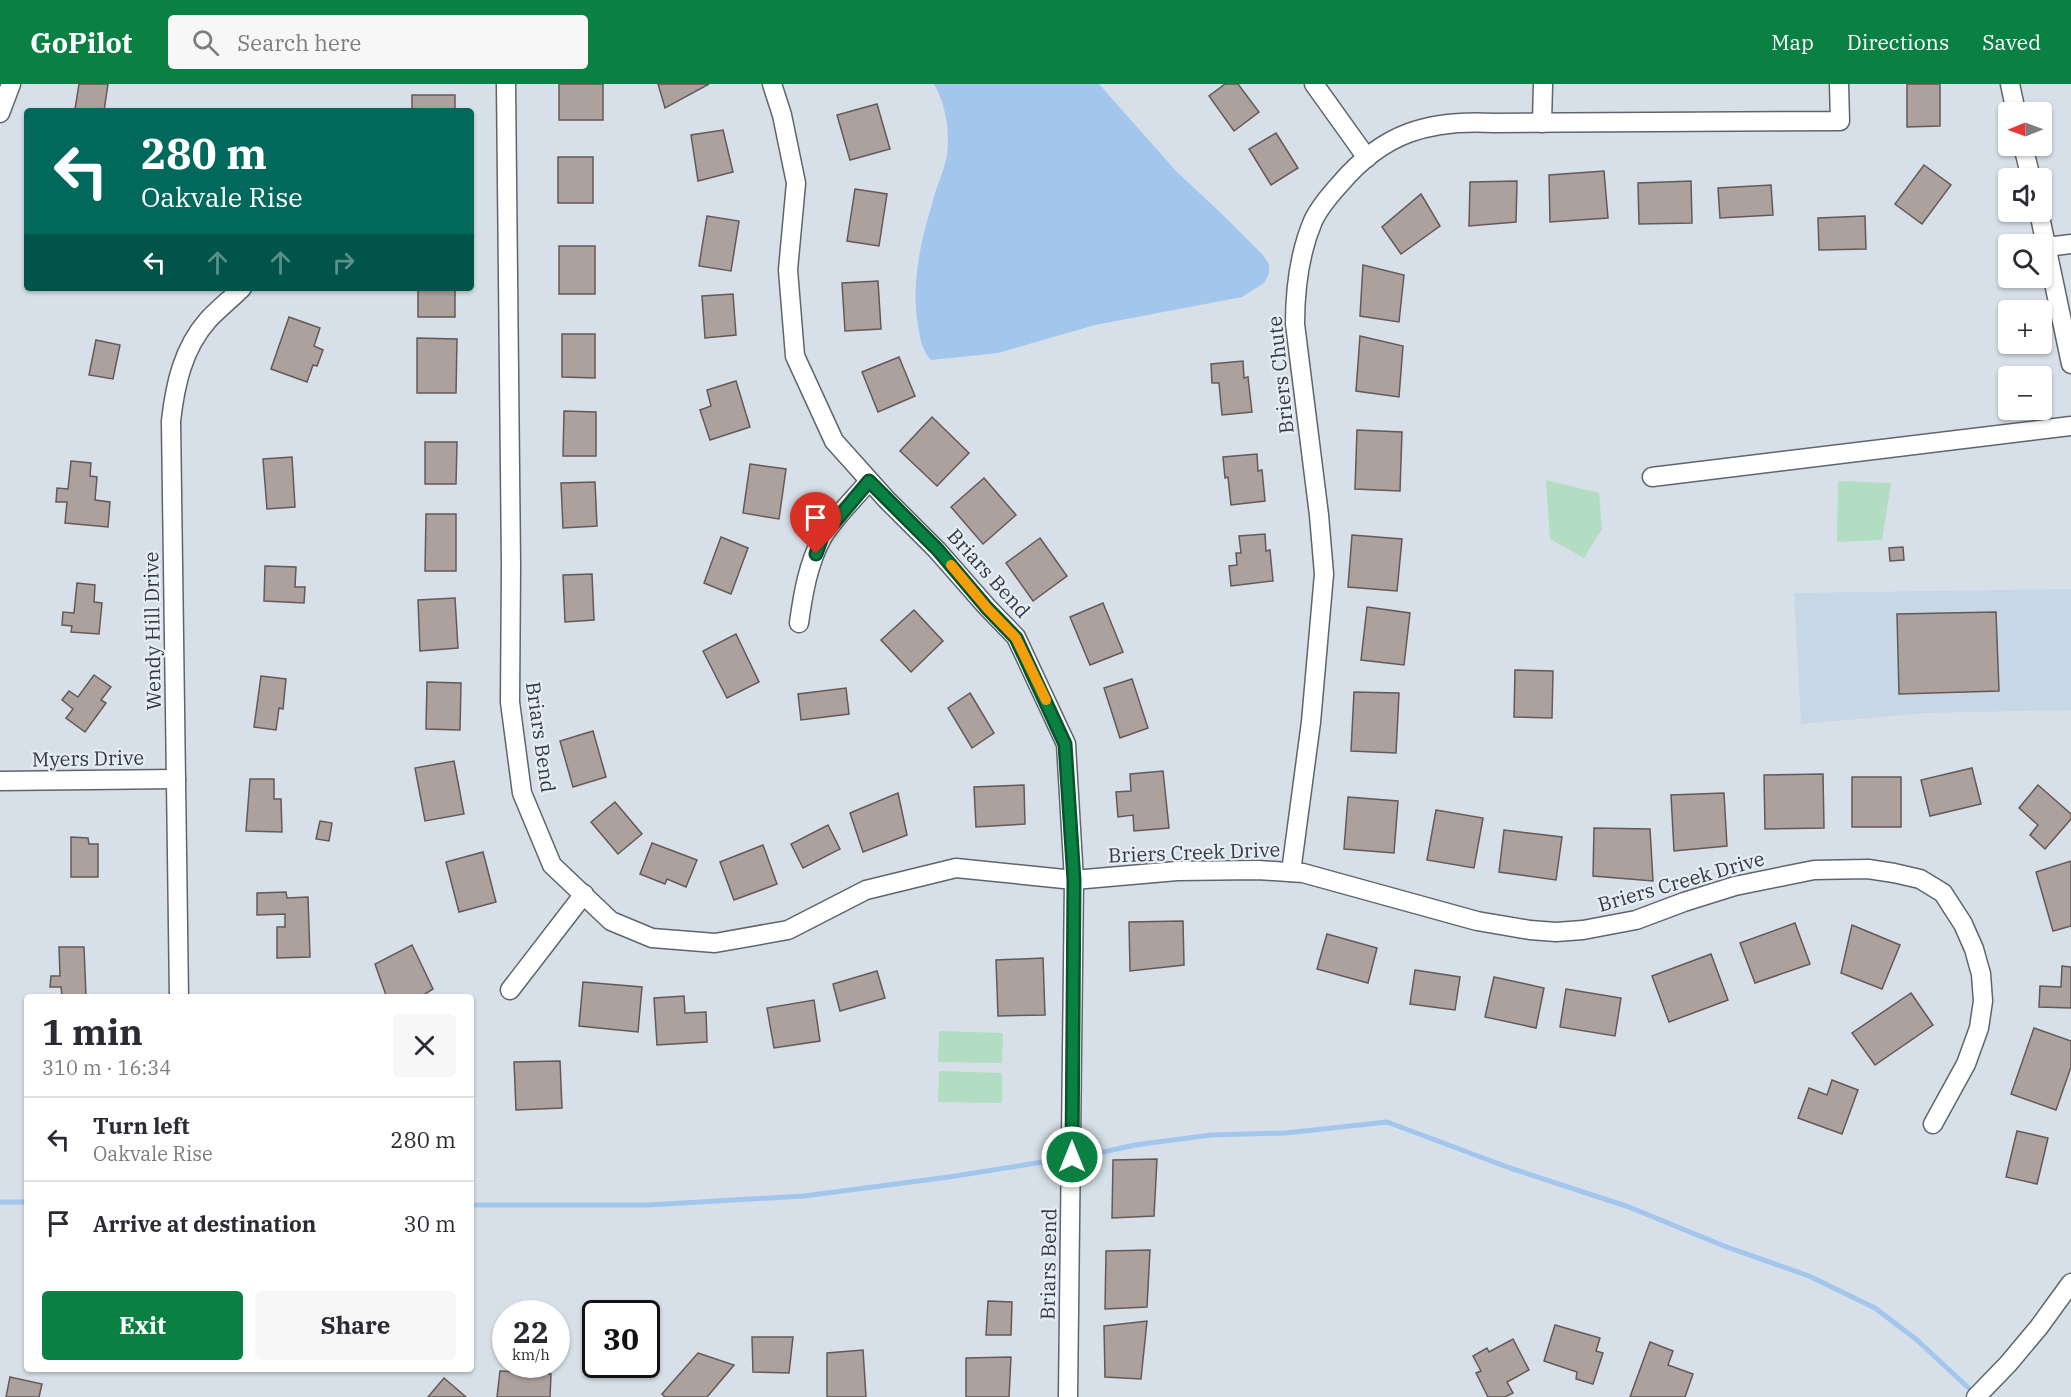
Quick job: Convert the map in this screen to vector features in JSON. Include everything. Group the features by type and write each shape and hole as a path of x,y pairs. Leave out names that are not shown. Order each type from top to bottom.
{"street":[{"path":"0,113 11,84"},
{"name":"Briars Bend","path":"506,84 511,566 510,702 522,793 552,865 611,921 652,938 715,943 788,930 866,890 956,868 1074,880"},
{"name":"Briars Bend","path":"772,84 782,115 796,183 788,270 795,356 834,441 869,481 938,550 987,608 1016,638 1065,744 1074,880 1068,1397"},
{"path":"1314,84 1367,158"},
{"path":"1542,123 1543,84"},
{"name":"Briers Chute","path":"1290,872 1311,722 1324,574 1319,515 1295,324 1295,298 1298,271 1305,245 1314,219 1329,197 1346,176 1388,142 1412,131 1438,124 1464,121 1542,123 1840,121 1839,84"},
{"path":"2010,84 2014,102"},
{"path":"2052,246 2071,244"},
{"path":"2052,267 2071,364"},
{"name":"Wendy Hill Drive","path":"179,994 171,421 174,393 180,369 192,344 207,321 239,291"},
{"path":"1652,477 2071,426"},
{"path":"799,623 802,596 822,537 869,481"},
{"name":"Myers Drive","path":"0,781 176,779"},
{"name":"Briers Creek Drive","path":"1074,880 1177,871 1303,873 1503,927 1556,932 1627,922 1735,886 1814,870 1868,869 1920,879 1943,893 1963,924 1974,949 1981,974 1983,1001 1979,1028 1966,1064 1933,1124"},
{"path":"510,990 584,894"},
{"path":"1976,1397 2020,1349 2071,1283"}],"shaded area":[{"path":"2071,589 2071,710 1927,713 1801,724 1794,593"}],"green space":[{"path":"1546,480 1599,493 1602,529 1584,558 1550,539"},
{"path":"1838,481 1891,483 1882,540 1837,542"},
{"path":"939,1031 1003,1033 1002,1063 938,1062"},
{"path":"939,1071 1002,1073 1002,1103 938,1102"}],"water":[{"path":"934,84 1099,84 1176,171 1262,254 1269,264 1269,274 1264,283 1242,297 1095,325 998,353 931,360 925,353 918,326 916,279 920,249 946,161 948,146 944,109"}],"building":[{"path":"79,84 108,84 104,108 75,108"},
{"path":"559,84 603,84 603,120 559,120"},
{"path":"658,84 709,84 665,108"},
{"path":"1225,84 1238,84 1259,112 1234,131 1209,96"},
{"path":"1907,84 1940,84 1940,126 1907,127"},
{"path":"412,95 455,95 455,108 412,108"},
{"path":"877,104 890,149 850,160 837,115"},
{"path":"723,130 733,172 698,181 691,135"},
{"path":"1276,133 1298,168 1271,185 1249,149"},
{"path":"558,157 593,157 593,203 558,203"},
{"path":"1924,165 1951,185 1922,224 1895,204"},
{"path":"1604,171 1608,218 1550,222 1549,175"},
{"path":"1517,181 1516,222 1469,226 1470,182"},
{"path":"1691,181 1692,223 1639,224 1638,183"},
{"path":"1771,185 1773,215 1720,218 1718,188"},
{"path":"855,189 887,194 879,246 847,241"},
{"path":"1421,194 1440,226 1401,254 1382,227"},
{"path":"707,216 739,221 731,271 699,266"},
{"path":"1865,216 1866,249 1819,250 1818,218"},
{"path":"559,246 595,246 595,294 559,294"},
{"path":"1363,265 1404,275 1399,322 1360,316"},
{"path":"878,281 881,329 845,331 842,283"},
{"path":"418,291 455,291 455,317 418,317"},
{"path":"733,294 736,335 705,338 702,296"},
{"path":"289,317 320,328 314,346 323,350 317,366 313,365 307,382 271,369"},
{"path":"562,334 595,334 595,378 562,377"},
{"path":"1360,336 1403,346 1399,397 1356,391"},
{"path":"417,338 457,339 456,393 417,393"},
{"path":"96,340 120,345 113,379 89,375"},
{"path":"899,357 915,396 878,412 862,372"},
{"path":"1243,361 1244,378 1248,377 1252,412 1222,415 1219,383 1212,383 1211,364"},
{"path":"736,381 750,427 710,440 700,410 711,406 707,390"},
{"path":"564,411 596,412 596,456 563,456"},
{"path":"932,417 969,453 937,486 900,451"},
{"path":"1357,430 1402,432 1400,491 1355,489"},
{"path":"425,442 457,442 456,484 425,484"},
{"path":"1257,454 1258,471 1262,470 1265,501 1231,505 1223,457"},
{"path":"292,457 295,507 267,509 263,459"},
{"path":"71,461 91,463 90,476 97,477 95,500 110,502 108,527 65,523 67,502 56,502 57,488 68,489"},
{"path":"750,464 786,469 779,519 743,513"},
{"path":"984,478 1016,515 983,544 951,507"},
{"path":"595,482 597,526 563,528 561,483"},
{"path":"426,514 456,514 456,571 425,571"},
{"path":"1265,534 1266,551 1270,550 1273,581 1231,586 1229,566 1237,565 1236,553 1241,553 1239,536"},
{"path":"1352,535 1402,539 1397,591 1348,587"},
{"path":"721,537 748,548 731,594 704,583"},
{"path":"1040,538 1067,576 1033,601 1006,563"},
{"path":"1903,547 1904,560 1890,561 1889,548"},
{"path":"265,566 296,567 295,587 305,587 304,603 264,601"},
{"path":"592,574 594,620 565,622 563,575"},
{"path":"77,583 95,585 94,602 102,603 99,634 71,632 72,626 62,625 63,612 74,613"},
{"path":"455,598 458,648 420,651 418,600"},
{"path":"1103,603 1123,652 1090,665 1070,617"},
{"path":"1367,607 1410,613 1404,665 1361,660"},
{"path":"914,610 943,641 911,672 881,640"},
{"path":"1996,612 1999,691 1899,694 1897,614"},
{"path":"736,634 759,682 727,698 703,651"},
{"path":"1515,670 1553,671 1552,718 1514,717"},
{"path":"94,675 111,687 101,700 106,703 85,732 66,718 73,709 62,700 69,691 78,697"},
{"path":"261,676 286,679 283,709 279,708 276,730 254,727"},
{"path":"1132,679 1148,728 1120,738 1104,688"},
{"path":"427,682 461,683 460,730 426,729"},
{"path":"846,688 849,714 801,720 798,694"},
{"path":"1354,692 1399,693 1396,753 1351,751"},
{"path":"970,693 994,733 972,748 948,708"},
{"path":"593,731 606,777 573,787 560,741"},
{"path":"454,761 464,814 425,821 415,768"},
{"path":"1972,768 1981,804 1930,816 1921,780"},
{"path":"1163,771 1169,828 1134,831 1133,815 1118,817 1116,792 1131,791 1130,774"},
{"path":"1823,774 1824,828 1765,829 1764,775"},
{"path":"1852,777 1901,777 1901,827 1852,827"},
{"path":"250,779 274,779 274,799 281,799 282,832 246,831"},
{"path":"1024,785 1025,824 976,827 974,787"},
{"path":"2038,785 2071,814 2071,819 2045,849 2030,835 2038,825 2019,808"},
{"path":"898,793 907,835 863,852 850,813"},
{"path":"1724,793 1727,846 1674,851 1671,795"},
{"path":"1348,797 1398,801 1394,853 1344,849"},
{"path":"615,802 642,834 618,854 591,822"},
{"path":"1436,810 1483,818 1474,868 1427,860"},
{"path":"320,821 332,823 329,841 316,839"},
{"path":"828,825 840,849 803,868 791,844"},
{"path":"1594,828 1650,829 1653,881 1593,876"},
{"path":"1504,830 1562,837 1556,880 1499,872"},
{"path":"71,837 88,838 89,844 98,844 98,877 71,877"},
{"path":"652,843 697,860 686,887 667,879 665,884 640,874"},
{"path":"763,845 777,884 734,900 720,862"},
{"path":"483,852 496,902 459,912 446,862"},
{"path":"2071,861 2071,926 2053,931 2036,872"},
{"path":"286,892 287,898 308,897 310,957 277,958 277,927 285,927 285,914 257,915 257,893"},
{"path":"1183,921 1184,965 1130,971 1129,922"},
{"path":"1795,923 1810,964 1755,983 1740,943"},
{"path":"1852,925 1900,945 1882,989 1841,973"},
{"path":"1327,934 1377,948 1368,983 1317,969"},
{"path":"412,945 433,989 425,994 386,994 375,964"},
{"path":"59,947 84,947 86,994 62,994 61,987 50,987 51,976 60,976"},
{"path":"1711,954 1728,1000 1669,1022 1652,976"},
{"path":"1043,958 1045,1015 998,1016 996,960"},
{"path":"2062,966 2071,967 2071,1008 2039,1007 2040,986 2061,987"},
{"path":"1415,970 1460,977 1455,1010 1410,1004"},
{"path":"877,971 885,998 840,1011 833,984"},
{"path":"1494,977 1544,988 1536,1028 1485,1017"},
{"path":"583,982 642,987 638,1032 579,1026"},
{"path":"1566,989 1621,998 1615,1036 1560,1027"},
{"path":"1911,993 1933,1025 1875,1065 1852,1033"},
{"path":"684,996 685,1013 706,1012 707,1042 657,1045 654,998"},
{"path":"814,1000 820,1041 774,1048 767,1008"},
{"path":"2034,1028 2071,1041 2071,1067 2056,1110 2011,1094"},
{"path":"560,1061 562,1108 516,1110 514,1062"},
{"path":"1832,1080 1858,1090 1842,1134 1798,1118 1809,1088 1827,1095"},
{"path":"2017,1131 2048,1138 2037,1184 2006,1177"},
{"path":"1157,1159 1154,1216 1112,1218 1113,1160"},
{"path":"1150,1250 1147,1307 1105,1309 1106,1251"},
{"path":"988,1301 1012,1302 1011,1335 986,1335"},
{"path":"1147,1321 1141,1379 1105,1377 1104,1326"},
{"path":"1555,1325 1600,1338 1596,1351 1603,1353 1593,1384 1576,1379 1577,1372 1544,1361"},
{"path":"752,1337 793,1337 789,1373 753,1372"},
{"path":"1513,1339 1529,1370 1507,1382 1513,1393 1505,1397 1488,1397 1476,1373 1481,1371 1473,1356 1487,1348 1489,1352"},
{"path":"1650,1342 1673,1351 1668,1365 1693,1374 1685,1397 1630,1397"},
{"path":"863,1350 866,1397 827,1397 827,1353"},
{"path":"698,1353 734,1365 707,1397 665,1397 662,1394"},
{"path":"1011,1357 1009,1397 966,1397 966,1358"},
{"path":"10,1377 42,1384 39,1397 6,1397"},
{"path":"444,1378 466,1397 428,1397"},
{"path":"499,1378 551,1378 550,1397 497,1397"}],"waterway":[{"path":"474,1205 648,1205 804,1196 949,1177 1135,1145 1211,1135 1286,1133 1387,1122 1510,1168 1629,1207 1724,1246 1809,1276 1875,1308 1917,1340 1975,1394"},
{"path":"0,1202 24,1202"}],"slow traffic":[{"path":"951,565 1016,638 1046,700"}],"route":[{"path":"816,554 822,537 869,481 938,550 987,608 1016,638 1051,710 1065,744 1074,880 1072,1157"}]}
